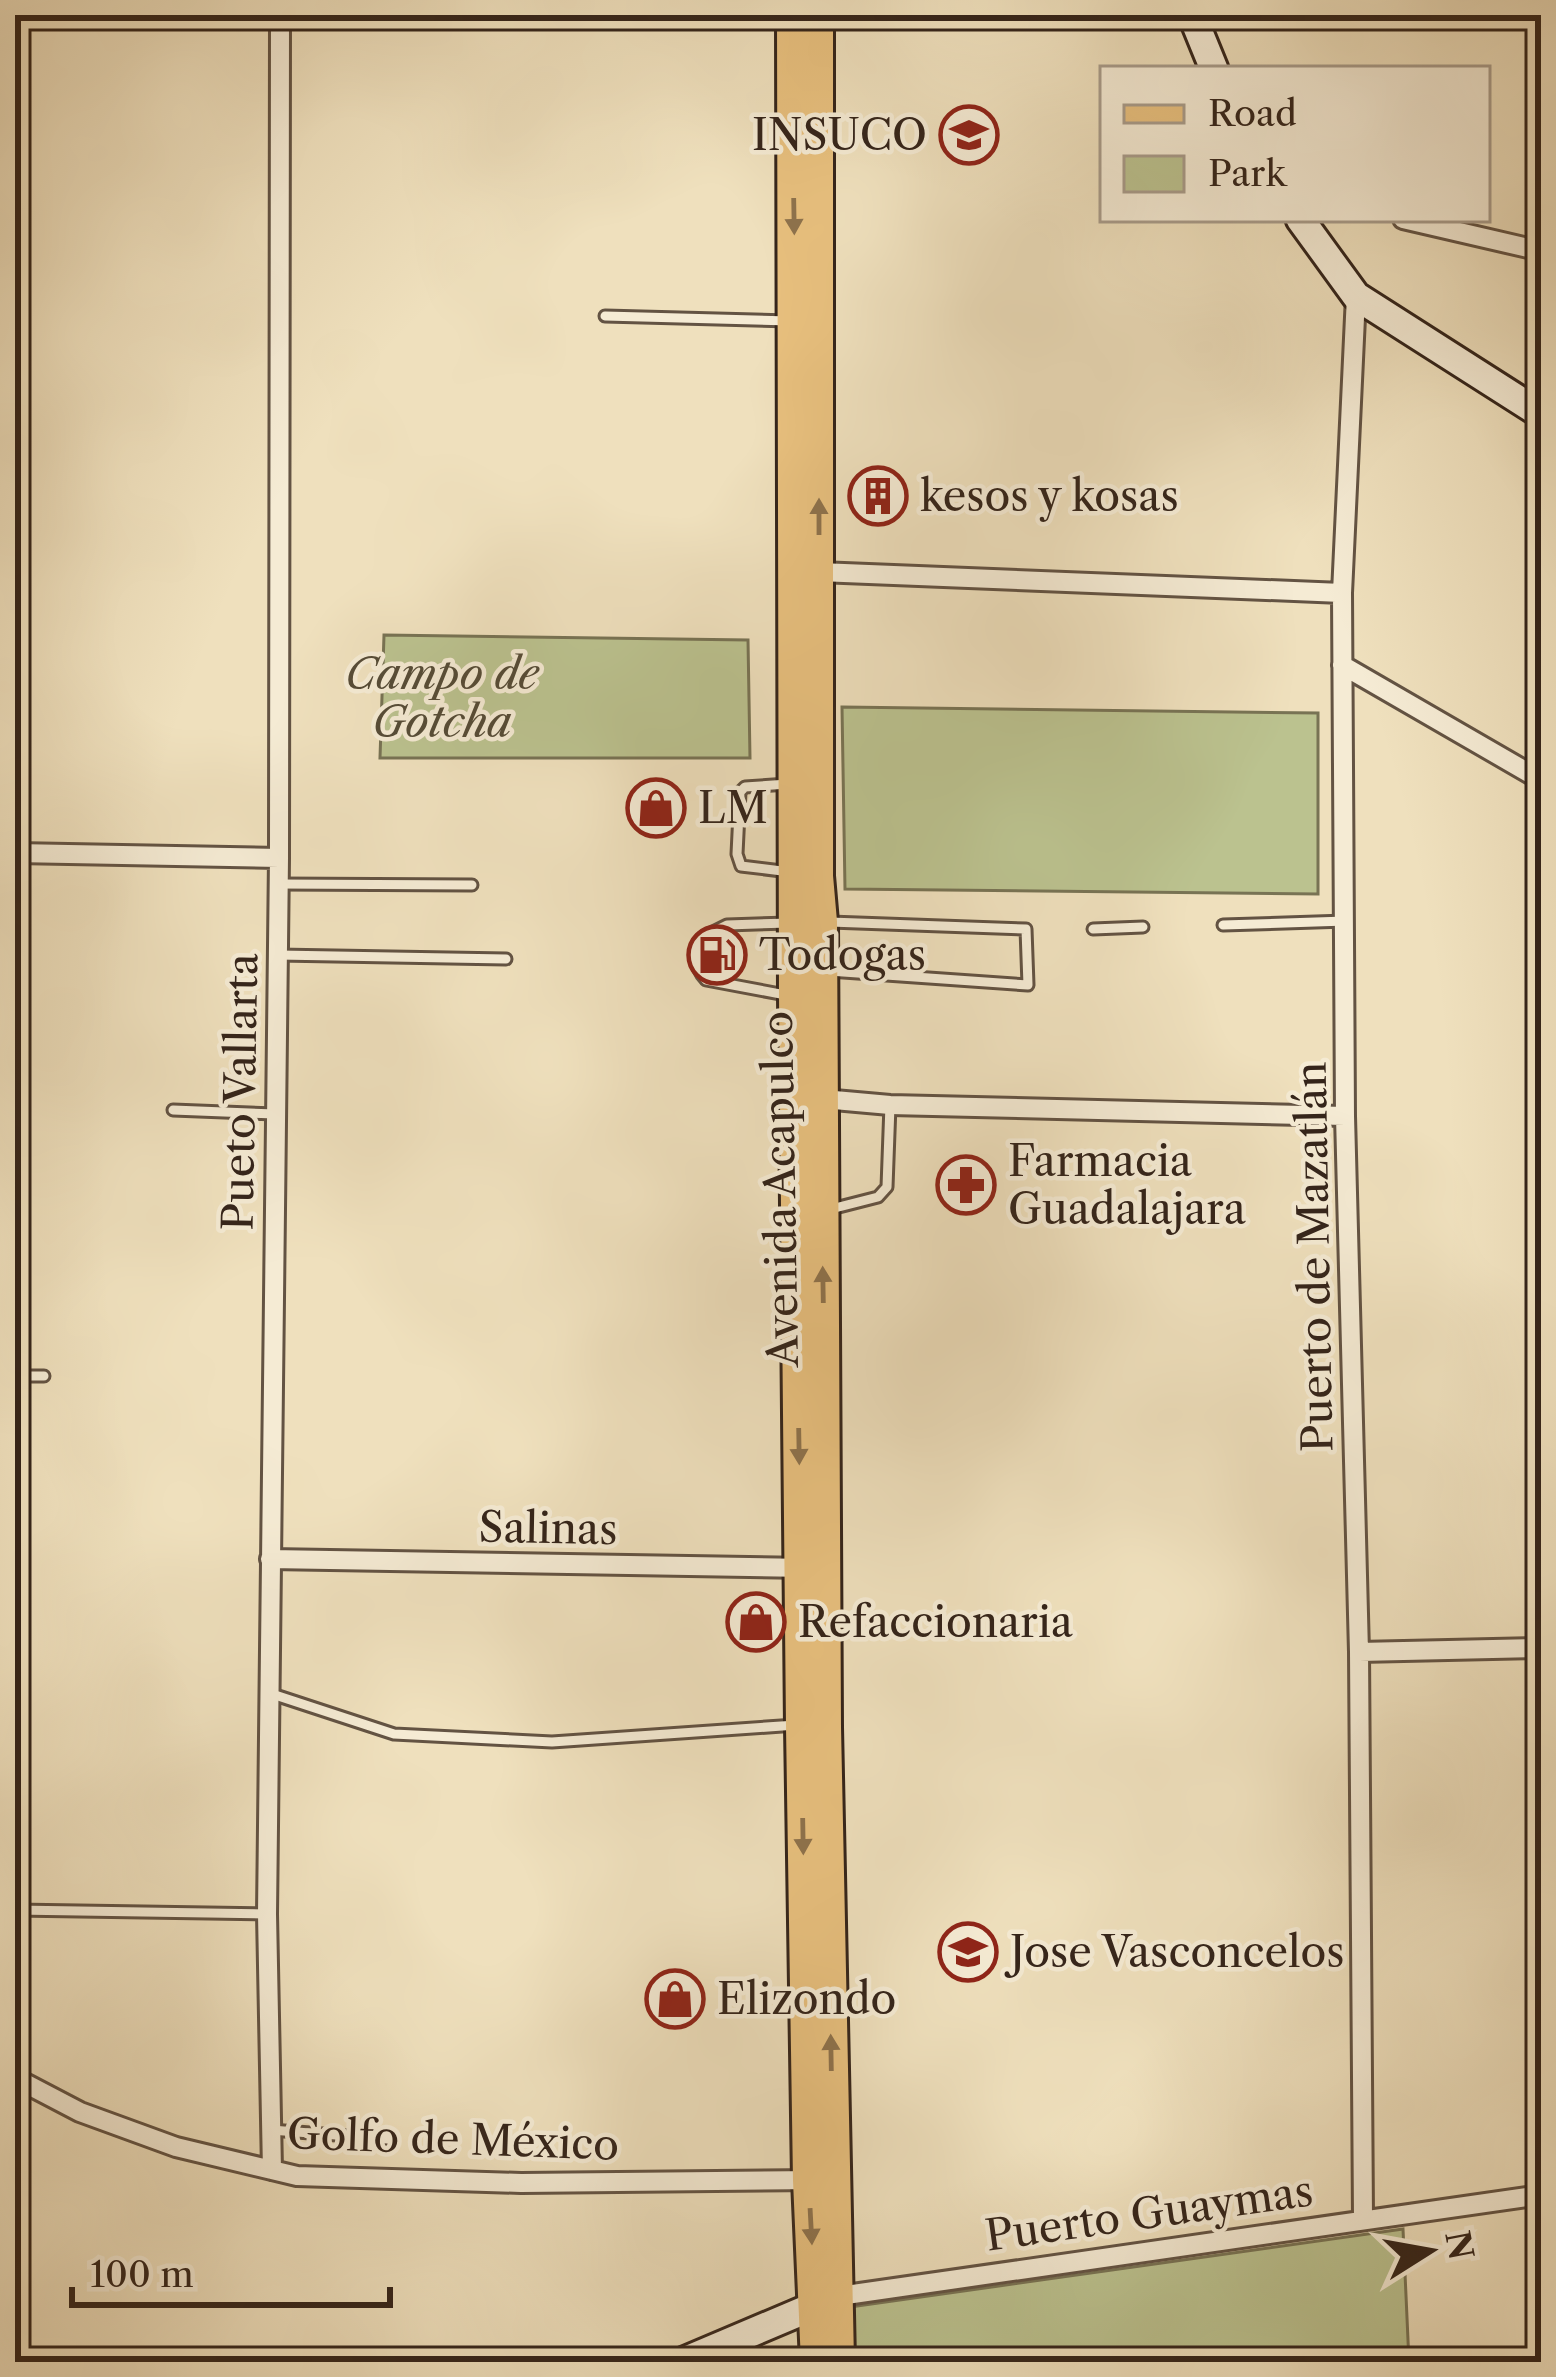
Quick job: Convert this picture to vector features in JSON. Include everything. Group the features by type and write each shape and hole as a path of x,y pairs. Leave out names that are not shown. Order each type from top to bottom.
{"main road":[{"name":"Avenida Acapulco","path":"792,15 819,572 806,782"},
{"name":"Avenida Acapulco","path":"818,15 807,322 813,1726 821,2180 826,2301 839,2362"},
{"name":"Avenida Acapulco","path":"808,922 820,970 807,999 823,1099 813,1568"},
{"name":"Avenida Acapulco","path":"816,2362 826,2301"}],"street":[{"name":"Pueto Vallarta","path":"272,2170 267,1914 279,858 280,15"},
{"path":"1187,16 1212,66"},
{"path":"1302,222 1356,296 1541,414"},
{"path":"1416,222 1541,251"},
{"name":"Puerto de Mazatlán","path":"1356,296 1342,664 1345,1116 1359,1652 1363,2218"},
{"path":"819,572 1342,593"},
{"path":"1342,664 1541,780"},
{"path":"15,853 279,858"},
{"path":"823,1099 890,1105 1345,1116"},
{"name":"Salinas","path":"270,1559 813,1568"},
{"path":"1359,1652 1541,1648"},
{"name":"Golfo de México","path":"15,2078 80,2112 157,2140 296,2176 521,2183 821,2180"},
{"name":"Puerto Guaymas","path":"826,2301 1541,2195"},
{"path":"682,2362 826,2301"}],"lane":[{"path":"605,316 807,322"},
{"path":"806,782 745,787 740,792 737,854 741,866 807,874"},
{"path":"278,884 472,885"},
{"path":"1222,925 1346,921"},
{"path":"807,999 706,980 698,971 696,953 703,938 727,925 808,922 1026,929 1028,985 820,970"},
{"path":"1093,929 1143,927"},
{"path":"278,955 506,959"},
{"path":"822,1211 878,1197 887,1187 890,1105"},
{"path":"173,1110 275,1114"},
{"path":"15,1376 44,1376"},
{"path":"269,1693 394,1734 552,1742 772,1724 813,1726"},
{"path":"15,1910 267,1914"},
{"path":"271,2130 388,2139"}],"green space":[{"name":"Campo de Gotcha","path":"384,635 748,640 750,758 380,758"},
{"path":"842,707 1318,713 1318,894 845,889"},
{"path":"1403,2229 1409,2362 852,2362 850,2307"}],"place":[{"name":"INSUCO","path":"969,135"},
{"name":"kesos y kosas","path":"878,496"},
{"name":"LM","path":"656,808"},
{"name":"Todogas","path":"717,955"},
{"name":"Farmacia Guadalajara","path":"966,1185"},
{"name":"Refaccionaria","path":"756,1622"},
{"name":"Jose Vasconcelos","path":"968,1952"},
{"name":"Elizondo","path":"675,1999"}]}
